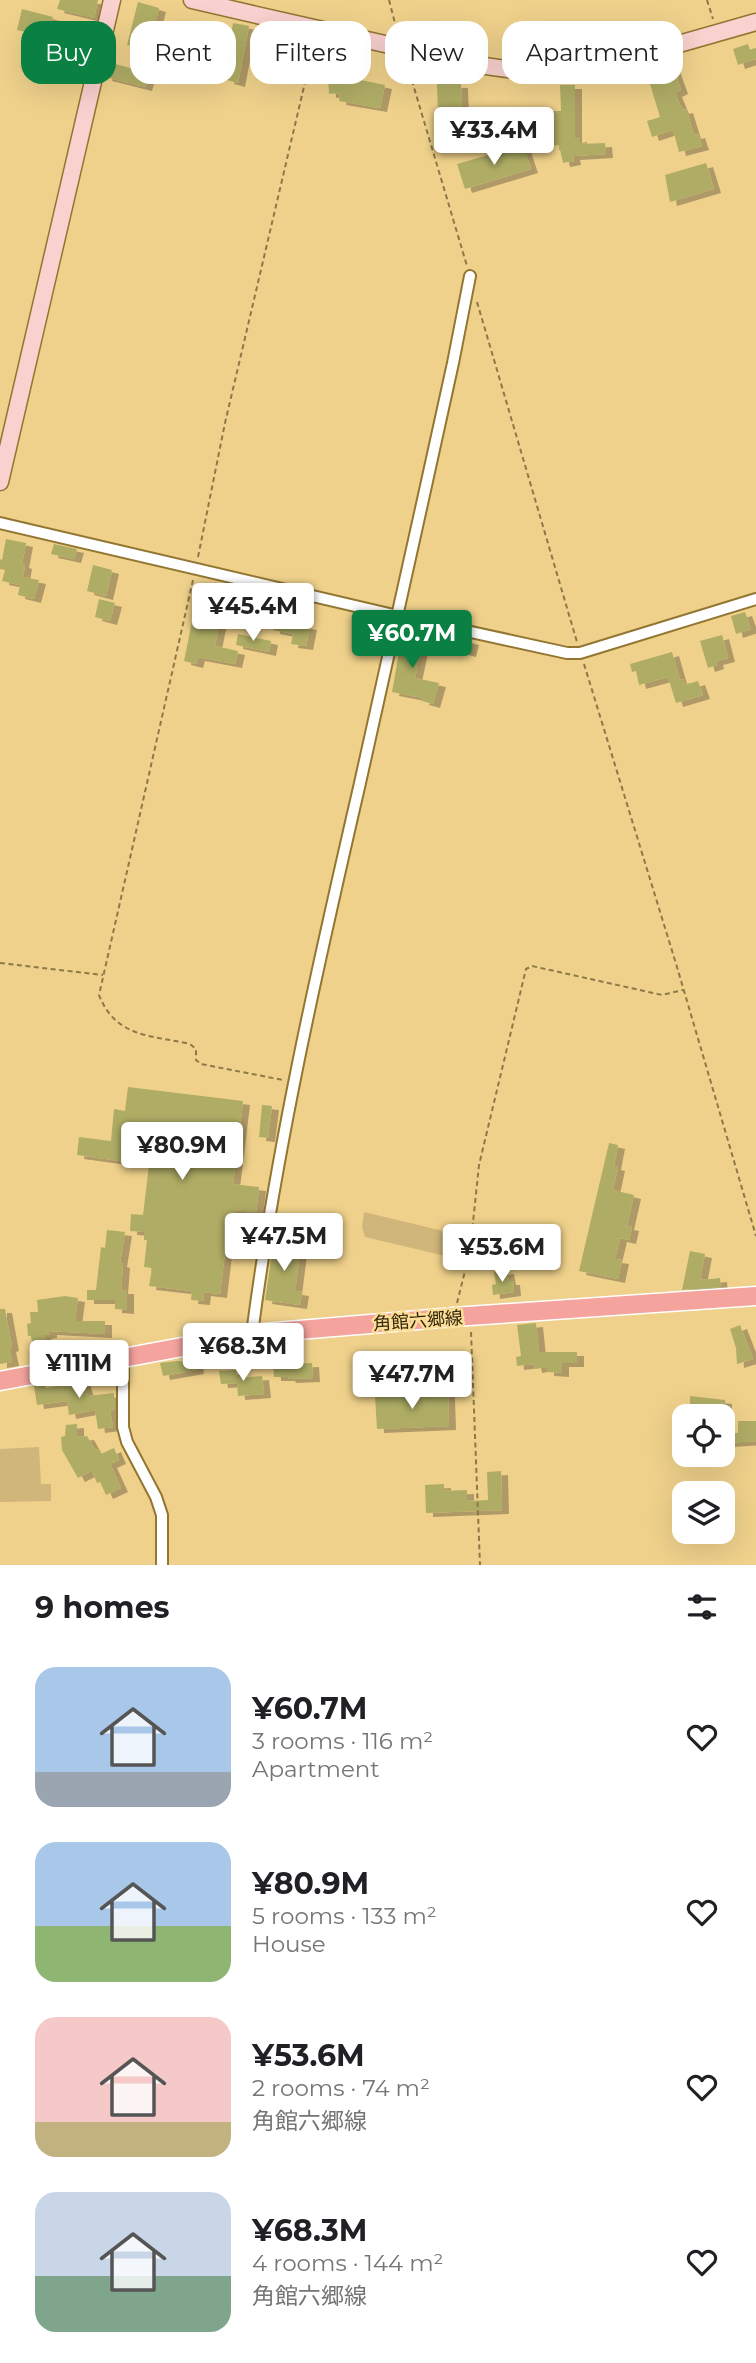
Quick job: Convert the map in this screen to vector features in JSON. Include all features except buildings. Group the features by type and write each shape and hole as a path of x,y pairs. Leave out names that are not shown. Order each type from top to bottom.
{"main road":[{"name":"角館六郷線","path":"0,1381 252,1334 756,1296"}],"street":[{"path":"0,482 112,0"},
{"path":"192,0 283,21"},
{"path":"488,66 564,73 632,59 756,22"},
{"path":"252,1334 261,1261 295,1082 470,276"},
{"path":"0,523 554,651 580,653 756,599"},
{"path":"123,1357 123,1427 127,1442 156,1497 162,1515 162,1565"}],"path":[{"path":"389,0 395,21"},
{"path":"707,0 717,33"},
{"path":"295,1082 201,1064 196,1060 196,1049 190,1044 132,1031 118,1025 103,1007 99,995 195,569 225,423 305,84"},
{"path":"413,84 470,276"},
{"path":"477,301 756,1237"},
{"path":"0,963 104,975"},
{"path":"481,1565 462,1317 479,1165 526,969 532,967 662,995 684,990"}],"shaded area":[{"path":"364,1212 464,1236 463,1248 458,1259 365,1237 362,1227"},
{"path":"39,1447 41,1484 51,1484 51,1501 0,1502 0,1449"}]}
